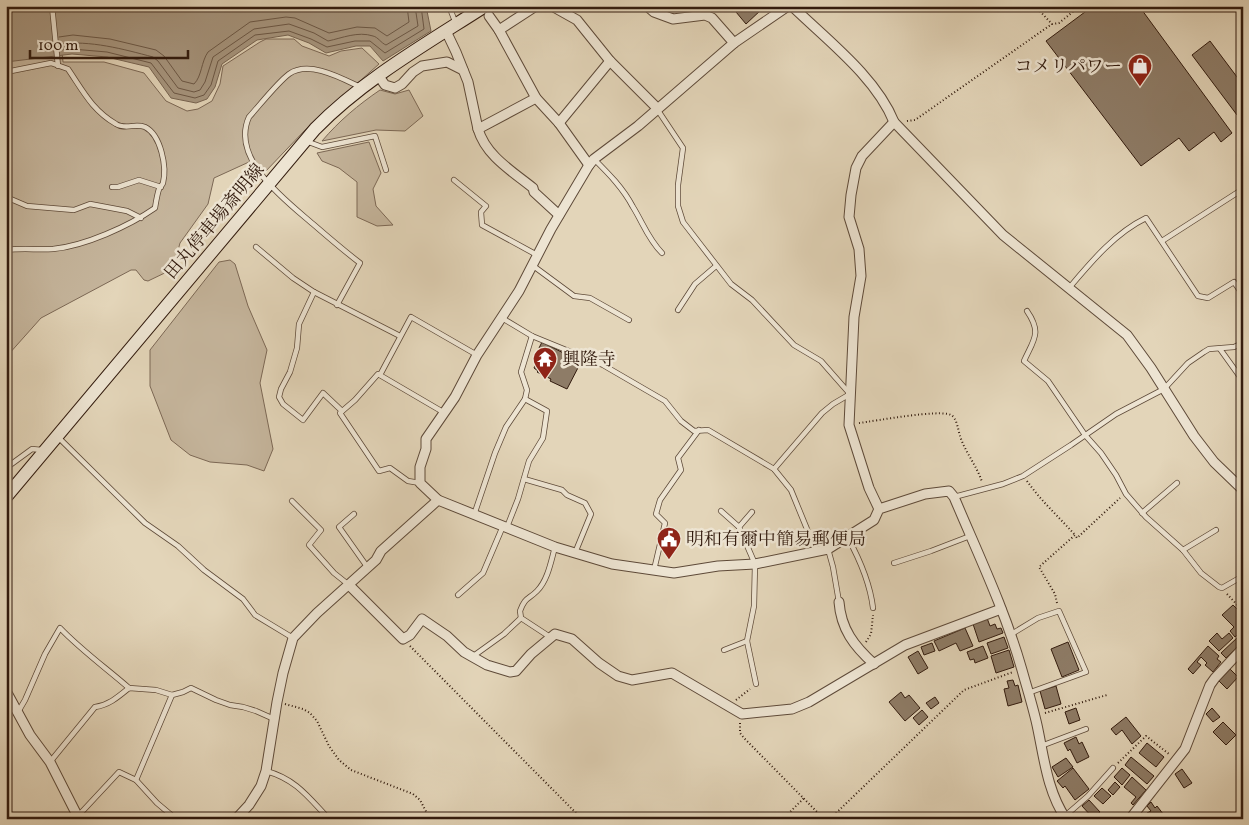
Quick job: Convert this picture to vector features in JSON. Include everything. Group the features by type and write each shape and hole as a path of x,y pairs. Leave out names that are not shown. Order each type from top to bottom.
{"main road":[{"name":"田丸停車場斎明線","path":"6,497 304,141 328,116 361,87 378,75 451,28 487,11"}],"street":[{"path":"499,30 536,6"},
{"path":"552,6 577,20 610,62 657,108"},
{"path":"647,6 654,12 672,19 705,15 712,18 734,43"},
{"path":"788,6 734,43 638,126 592,162 559,215 520,291 477,355 455,397 426,439 426,449 420,467 420,483 438,500 555,547 612,564 674,574 718,566 755,564 828,549 874,520 879,509 925,494 949,492 954,497 1001,609 1022,669 1035,716 1050,786 1066,817"},
{"path":"792,6 862,73 878,91 889,108 894,122 1003,235 1127,335 1194,436 1214,462 1243,490"},
{"path":"487,11 536,98 592,162"},
{"path":"451,28 456,52 468,82 481,140 486,149 533,188 534,192 559,215"},
{"path":"378,75 385,85 395,88 422,66 448,62 463,70"},
{"path":"559,123 610,62"},
{"path":"478,129 536,98"},
{"path":"879,509 869,488 849,425 854,317 861,276 859,249 849,217 856,168 862,156 894,122"},
{"path":"239,818 261,786 266,770 277,702 293,638 317,613 368,568 381,551 438,500"},
{"path":"349,585 403,639 410,635 422,619 447,636 472,657 487,665 510,672 516,671 531,654 555,634 572,639 599,663 618,676 632,680 672,673 742,714 792,709 809,702 905,645 1001,609"},
{"path":"839,602 840,615 852,641 874,664"},
{"path":"1130,819 1185,749 1214,678 1243,648"},
{"path":"6,691 30,735 50,762 78,818"}],"lane":[{"path":"52,6 58,66"},
{"path":"449,6 451,28"},
{"path":"6,72 51,63 68,69 91,104 118,126 144,126 153,132 160,144 164,169 163,184 155,208 141,218 101,236 53,249 6,250"},
{"path":"337,305 360,263 291,206 269,184 245,145 245,126 249,117 290,74 300,70 312,69 336,76 361,87"},
{"path":"657,108 683,148 678,192 678,206 683,222 732,284 752,300 794,346 821,361 850,394 822,413 774,468"},
{"path":"304,141 322,147 375,136 386,170"},
{"path":"592,162 610,174 625,193 653,244 662,253"},
{"path":"112,187 118,187 139,180 161,186"},
{"path":"454,180 486,206 482,212 482,225 538,255"},
{"path":"1162,241 1243,189"},
{"path":"6,197 27,206 74,210 90,204 127,211 141,218"},
{"path":"1068,288 1101,250 1146,218 1198,296 1208,298 1234,282 1243,295"},
{"path":"256,247 293,278 314,292 400,336"},
{"path":"532,265 574,296 590,298 629,320"},
{"path":"678,310 695,284 716,266"},
{"path":"314,292 299,324 297,348 290,372 279,397 283,404 303,420 323,393 342,411"},
{"path":"1027,310 1034,320 1037,331 1024,361 1048,381 1085,435 1106,461 1126,494 1142,513 1183,550 1201,573 1222,588 1243,576"},
{"path":"420,483 408,481 390,468 379,471 340,413 355,400 378,374 380,375 411,317 477,355"},
{"path":"502,318 532,336 602,365 664,401 681,421 694,431 708,430 774,468 791,490 816,552"},
{"path":"474,515 506,426 525,399 527,390 521,372 532,336"},
{"path":"954,497 1003,484 1023,476 1116,414 1164,390 1188,363 1209,349 1234,347 1243,342"},
{"path":"1220,349 1243,381"},
{"path":"380,375 443,412"},
{"path":"458,595 483,573 505,527 529,461 543,438 547,411 525,399"},
{"path":"654,570 665,523 656,514 660,500 681,470 678,458 699,430"},
{"path":"57,436 144,523 178,546 204,570 243,599 255,615 293,638"},
{"path":"6,468 32,449 46,450"},
{"path":"524,479 562,490 567,495 585,503 591,514 575,553"},
{"path":"1142,513 1178,483"},
{"path":"292,501 321,530 309,545 334,573 349,585"},
{"path":"721,511 739,526 755,564 754,606 747,641 756,684"},
{"path":"739,526 752,512"},
{"path":"354,514 339,527 368,568"},
{"path":"1183,550 1216,530"},
{"path":"894,563 970,536"},
{"path":"848,538 857,554 871,592 873,608"},
{"path":"552,638 521,618 520,611 527,598 537,591 545,578 555,547"},
{"path":"828,549 839,602"},
{"path":"1010,635 1038,618 1059,610 1086,672 1028,693"},
{"path":"472,657 504,634 521,618"},
{"path":"17,712 26,700 45,654 60,628 79,647 101,663 129,688 156,690 172,695 191,688 216,700 230,705 243,706 274,719"},
{"path":"724,650 747,641"},
{"path":"50,762 95,707 104,706 129,688"},
{"path":"136,780 172,695"},
{"path":"1040,746 1086,729"},
{"path":"1066,817 1113,768"},
{"path":"266,770 292,782 310,796 329,819"},
{"path":"78,818 119,772 136,780 157,803 176,819"}],"path":[{"path":"1035,6 1052,24"},
{"path":"894,122 915,120 1052,24 1059,23 1080,6"},
{"path":"849,425 889,418 950,414 955,418 961,439 984,489"},
{"path":"1023,476 1039,498 1046,503 1077,538 1108,508 1126,494"},
{"path":"1059,610 1055,594 1039,568 1075,535"},
{"path":"1222,588 1243,612"},
{"path":"860,651 871,634 873,608"},
{"path":"403,639 582,819"},
{"path":"742,714 740,733 744,738 821,816 827,818 833,816 964,690 1022,669"},
{"path":"728,706 756,684"},
{"path":"1035,716 1107,695"},
{"path":"277,702 303,709 310,713 317,721 329,746 339,760 351,770 413,794 420,800 430,819"},
{"path":"1113,768 1146,736 1176,760"},
{"path":"783,819 804,798"}],"shaded area":[{"path":"6,6 58,6 63,62 104,62 144,73 166,101 187,111 198,109 212,101 220,84 223,66 266,39 294,39 302,46 329,56 341,51 362,48 379,64 306,129 265,172 249,162 214,178 208,204 180,243 173,269 148,281 144,280 136,270 131,270 41,318 8,355 6,369"},
{"path":"380,90 395,94 409,90 423,116 405,131 376,130 322,141 349,114"},
{"path":"369,142 381,173 373,189 376,206 393,225 377,226 357,217 357,182 339,168 322,161 317,153"},
{"path":"230,260 235,264 248,306 267,350 260,383 273,449 264,471 247,465 210,462 190,455 171,440 150,386 150,350 219,262"}],"water":[{"path":"6,6 426,6 431,31 383,61 370,46 356,46 326,53 309,43 288,35 257,40 222,64 215,87 207,99 196,103 171,98 149,67 107,57 72,54 6,62"}],"building":[{"path":"731,6 760,6 762,9 746,24"},
{"name":"コメリパワー","path":"1093,6 1139,6 1232,133 1221,142 1214,132 1189,151 1179,138 1141,166 1046,41"},
{"path":"1210,41 1243,85 1243,111 1237,115 1192,55"},
{"path":"542,342 581,362 567,389 550,381 551,379 537,372 534,368 542,350 539,348"},
{"path":"1233,605 1243,615 1243,630 1235,637 1230,631 1234,627 1222,615"},
{"path":"987,618 990,626 995,624 997,629 1001,628 1003,633 979,642 973,624"},
{"path":"965,628 973,646 960,651 956,643 939,651 934,641"},
{"path":"1217,633 1222,639 1229,633 1233,638 1219,651 1209,641"},
{"path":"1004,637 1008,648 991,654 987,643"},
{"path":"1238,637 1242,642 1226,658 1221,653"},
{"path":"1068,642 1079,670 1062,677 1051,649"},
{"path":"932,643 935,651 924,655 921,647"},
{"path":"983,646 988,658 975,663 974,659 970,660 967,652"},
{"path":"1208,646 1219,656 1217,659 1221,662 1213,672 1205,665 1207,663 1201,657 1197,662 1201,665 1193,674 1188,669"},
{"path":"1009,650 1014,667 996,673 991,656"},
{"path":"918,651 928,668 918,674 908,657"},
{"path":"1230,669 1238,677 1227,689 1219,681"},
{"path":"1013,680 1015,686 1018,685 1022,702 1008,706 1004,689 1009,688 1007,681"},
{"path":"1056,686 1061,704 1045,709 1040,691"},
{"path":"901,692 905,698 909,695 920,708 905,721 889,702"},
{"path":"935,697 939,703 931,709 926,703"},
{"path":"1076,708 1080,720 1069,724 1065,712"},
{"path":"1212,708 1220,717 1213,722 1206,714"},
{"path":"922,710 928,717 919,725 913,718"},
{"path":"1126,717 1141,736 1132,744 1122,730 1116,735 1111,729"},
{"path":"1223,722 1236,735 1226,745 1213,732"},
{"path":"1076,737 1079,744 1082,742 1089,757 1077,763 1070,749 1068,751 1064,743"},
{"path":"1147,743 1164,757 1156,767 1139,753"},
{"path":"1131,757 1154,776 1147,784 1125,765"},
{"path":"1066,758 1073,767 1058,777 1052,767"},
{"path":"1073,768 1089,789 1075,800 1065,786 1063,788 1057,781"},
{"path":"1122,768 1130,775 1122,785 1114,777"},
{"path":"1182,769 1192,783 1184,788 1175,774"},
{"path":"1132,777 1146,790 1133,805 1131,803 1136,797 1124,787"},
{"path":"1115,782 1120,787 1113,795 1108,790"},
{"path":"1102,788 1111,796 1103,804 1094,796"},
{"path":"1089,800 1100,812 1093,818 1082,806"},
{"path":"1151,802 1155,808 1157,806 1167,819 1152,819 1147,813 1151,811 1147,806"}],"place":[{"name":"コメリパワー","path":"1140,87"},
{"name":"興隆寺","path":"545,380"},
{"name":"明和有爾中簡易郵便局","path":"669,560"}]}
